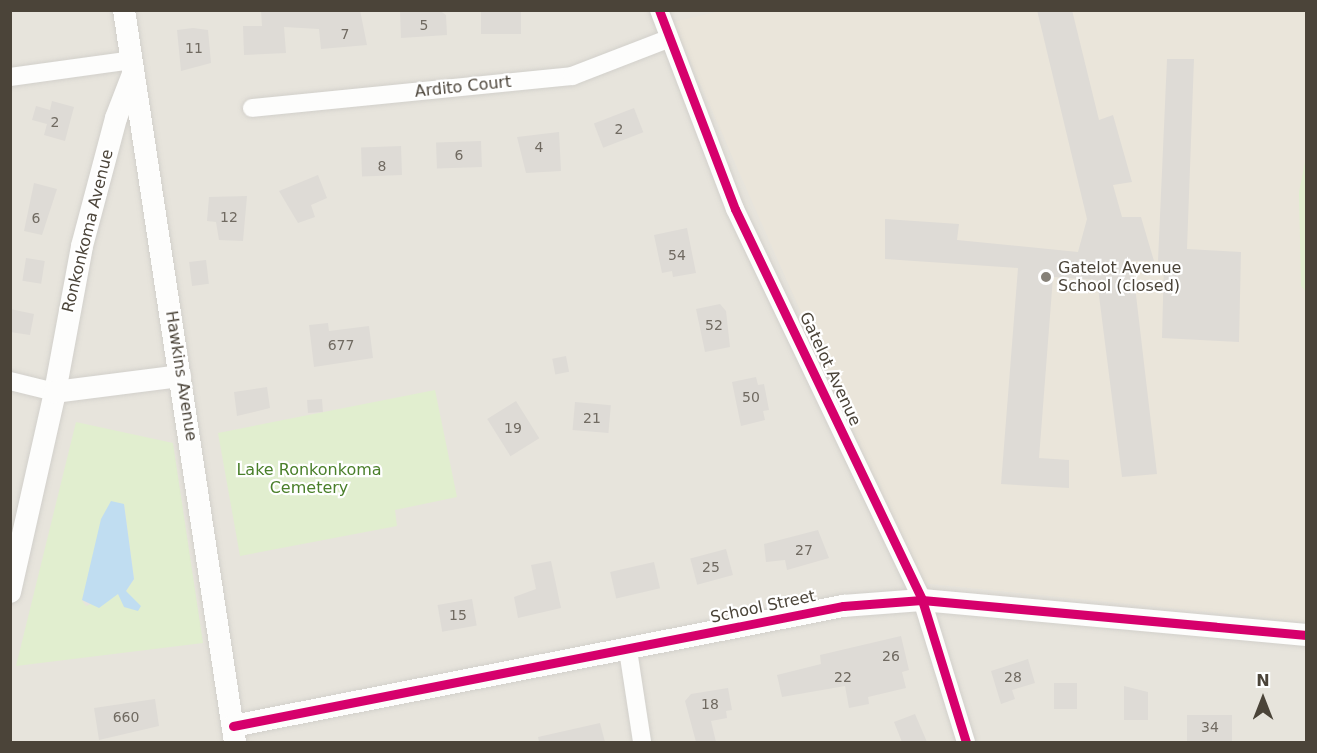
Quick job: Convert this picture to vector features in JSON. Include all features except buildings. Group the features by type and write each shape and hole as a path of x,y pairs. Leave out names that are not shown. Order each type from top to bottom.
{"street":[{"name":"Hawkins Avenue","path":"124,10 234,734"},
{"name":"Gatelot Avenue","path":"660,10 668,39 735,208 922,600 966,742"},
{"name":"Ardito Court","path":"252,108 572,76 668,39"},
{"path":"10,77 133,67"},
{"name":"Ronkonkoma Avenue","path":"11,588 55,393 82,246 116,118 133,67"},
{"path":"10,381 55,393 180,376"},
{"name":"School Street","path":"234,734 843,606 922,600 1306,635"},
{"path":"628,650 642,742"}],"shaded area":[{"name":"Gatelot Avenue School (closed)","path":"725,10 1306,11 1306,622 920,583 673,22"},
{"path":"11,11 1306,11 1306,742 11,742"}],"green space":[{"path":"1306,157 1306,292 1301,286 1299,192"},
{"name":"Lake Ronkonkoma Cemetery","path":"435,390 457,497 395,510 397,526 240,556 218,433"},
{"path":"76,422 173,443 203,643 16,666","holes":["124,504 134,579 126,591 129,598 122,601 118,594 86,606 82,600 97,546"]}],"water":[{"path":"111,501 124,504 134,579 126,591 141,606 138,611 124,607 118,594 99,608 82,600 101,519"}],"cycle path":[{"path":"659,10 735,209 922,600 966,742"},
{"path":"233,726 843,606 922,600 1306,635"}],"place":[{"name":"Gatelot Avenue School (closed)","path":"1046,277"}]}
